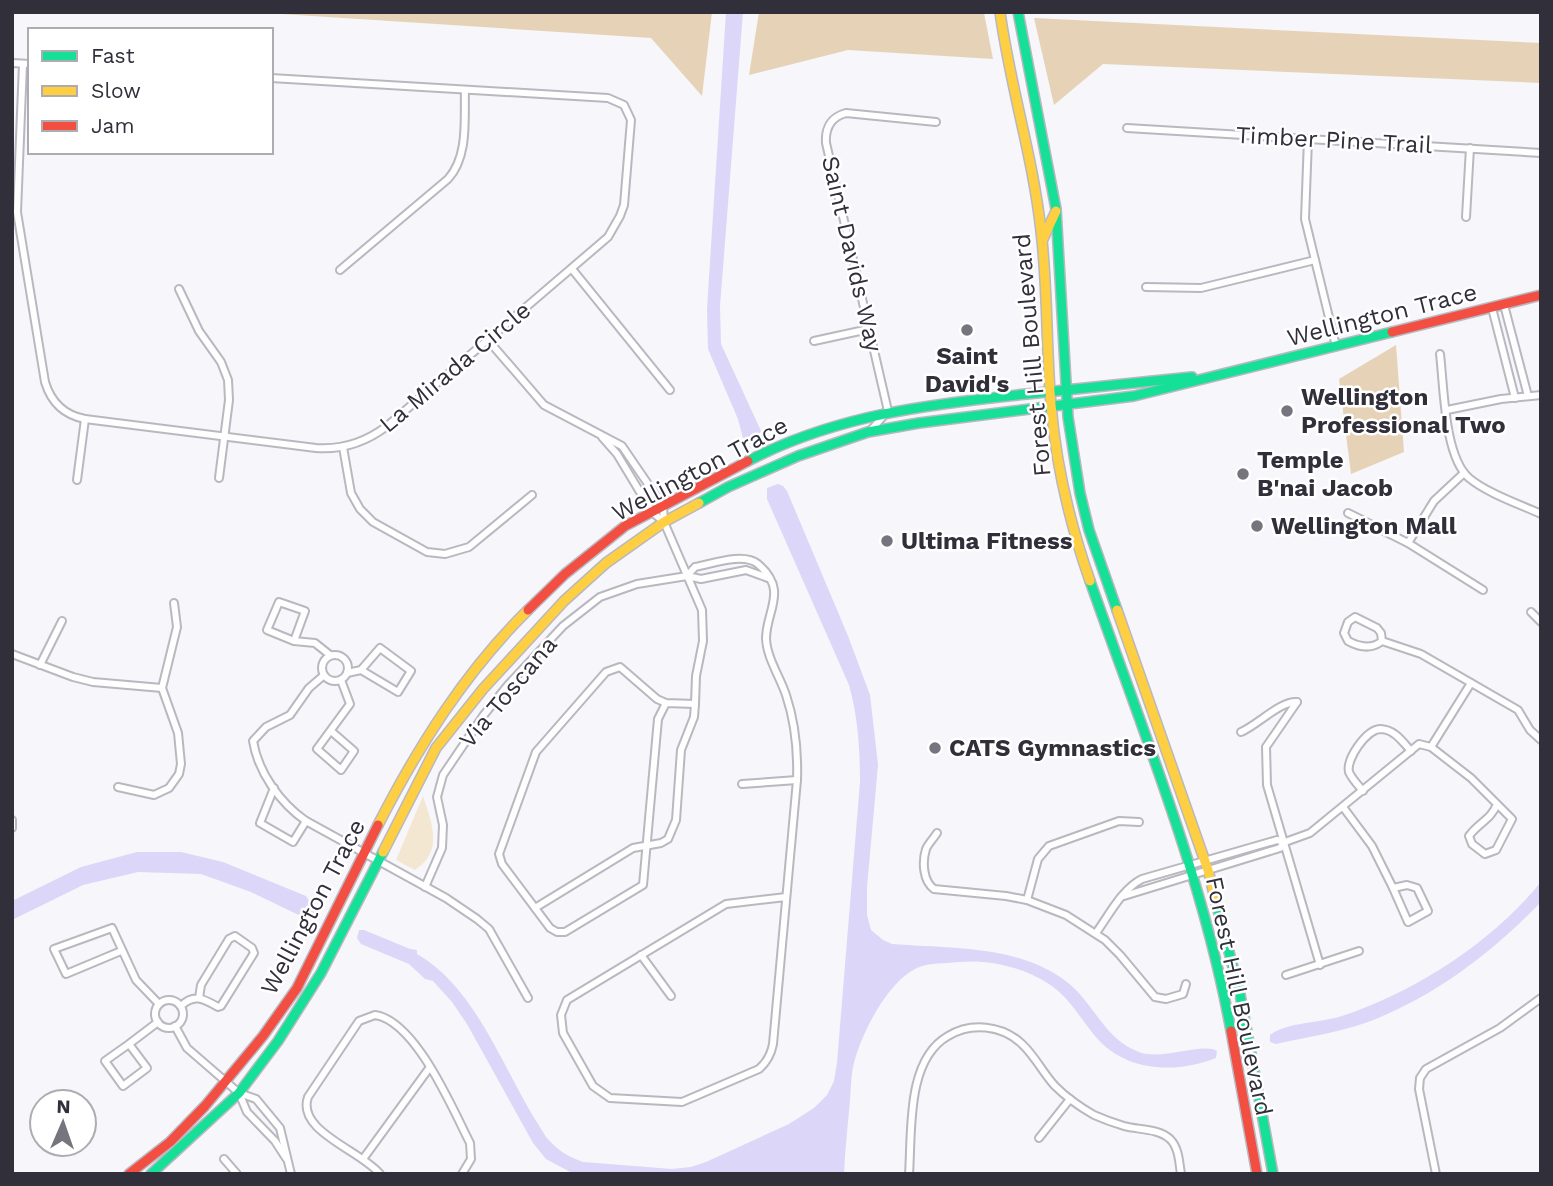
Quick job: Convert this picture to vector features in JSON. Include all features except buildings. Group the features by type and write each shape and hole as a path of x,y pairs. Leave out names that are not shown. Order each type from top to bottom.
{"street":[{"name":"Forest Hill Boulevard","path":"1000,12 1007,57 1034,176 1042,241 1051,407 1058,459 1074,534 1190,864 1225,998 1257,1174"},
{"name":"Forest Hill Boulevard","path":"1018,12 1056,209 1066,388 1073,455 1089,530 1207,865 1240,993 1270,1173"},
{"name":"La Mirada Circle","path":"12,63 26,64 16,189 21,245 47,388 59,407 85,419 316,448 343,447 378,433 608,237 620,216 626,193 631,120 627,109 619,101 608,98 273,78"},
{"path":"340,271 456,170 461,154 466,90"},
{"name":"Saint Davids Way","path":"888,411 826,143 826,132 831,121 846,113 936,122"},
{"name":"Timber Pine Trail","path":"1127,128 1541,152"},
{"path":"1308,139 1304,207 1306,226 1336,346"},
{"path":"1466,217 1470,148"},
{"path":"1042,241 1056,209"},
{"path":"1146,288 1201,288 1315,260"},
{"path":"572,269 670,390"},
{"path":"179,289 190,315 222,362 227,374 229,393 219,478"},
{"name":"Wellington Trace","path":"152,1174 239,1093 278,1041 321,973 436,748 484,689 564,601 606,562 664,522 728,487 798,456 868,432 1134,396 1541,295"},
{"path":"1504,305 1528,396"},
{"path":"1492,308 1515,398"},
{"path":"814,341 869,329"},
{"path":"488,340 544,405 622,446 663,506 664,522 700,603 704,622 696,676 694,717 681,750 676,820 668,839 634,848 535,908"},
{"path":"1440,354 1452,450 1464,473 1478,484 1541,514"},
{"name":"Wellington Trace","path":"129,1174 170,1142 205,1107 263,1036 297,988 400,782 433,727 482,662 515,623 565,574 625,526 771,449 821,429 888,411 1066,388 1231,372"},
{"path":"1447,410 1501,399 1541,395"},
{"path":"868,432 888,411"},
{"path":"77,480 85,419"},
{"path":"598,433 617,454 652,512 664,522"},
{"path":"343,447 352,493 360,509 373,522 427,552 446,554 469,547 532,495"},
{"path":"1408,543 1434,501 1464,473"},
{"path":"1348,513 1408,543 1483,590"},
{"path":"687,576 695,567 748,559 758,564 774,590 775,601 767,630 767,647 792,714 797,743 797,780 773,1044 770,1055 754,1072 682,1102 610,1098 601,1094 593,1086 564,1033 561,1015 567,1000 726,904 786,897"},
{"path":"687,576 701,579 746,570 769,579"},
{"name":"Via Toscana","path":"425,887 442,848 443,825 438,797 441,780 462,746 508,685 563,626 600,597 637,584 687,576"},
{"path":"294,640 305,611 279,602 267,630 294,640 315,643 330,655 339,655 346,660 347,673"},
{"path":"118,787 154,795 169,788 179,774 181,764 178,733 162,688 177,627 174,603"},
{"path":"1531,612 1541,622"},
{"path":"1385,643 1377,628 1355,617 1348,622 1344,633 1348,640 1366,647 1385,643 1409,649 1518,710 1530,730 1541,740"},
{"path":"40,665 62,621"},
{"path":"323,676 333,681 341,680 347,673 361,670 380,648 411,670 398,692 361,670"},
{"path":"12,654 93,682 162,688"},
{"path":"323,676 322,664 330,655"},
{"path":"666,703 658,719 643,885 565,932 557,932 550,928 502,864 499,854 536,752 606,671 620,667 657,699 666,703 695,704"},
{"path":"323,676 309,688 290,715 266,727 253,741 256,754 274,788 290,808 306,821 464,909 489,929 528,998"},
{"path":"331,731 354,751 341,770 317,749 350,704 341,680"},
{"path":"1431,747 1471,683"},
{"path":"1241,732 1253,727 1288,701 1297,702 1266,747 1267,785 1320,965"},
{"path":"1363,791 1352,779 1349,768 1352,757 1371,733 1381,729 1397,734 1411,751"},
{"path":"1124,896 1193,875 1207,865 1276,840 1285,842 1310,833 1419,744 1431,747 1471,778 1497,804 1512,819 1496,850 1485,854 1472,844 1469,836 1476,827 1493,816 1497,804"},
{"path":"742,784 797,780"},
{"path":"274,788 260,824 293,842 306,821"},
{"path":"1343,807 1372,846 1408,922 1428,911 1417,888 1406,885 1393,888"},
{"path":"12,820 12,828"},
{"path":"1027,900 1038,859 1049,846 1119,821 1139,822"},
{"path":"937,833 926,849 925,877 929,886 939,891 1027,900 1066,915 1096,933 1120,955 1155,997 1166,999 1183,994 1186,984"},
{"path":"1096,933 1128,888 1142,878 1190,864 1207,865"},
{"path":"121,951 66,974 54,949 111,928 136,980 159,1004"},
{"path":"159,1004 155,1015 158,1022 166,1027 175,1026 182,1020 181,1006 188,999 199,998 221,1006 254,953 252,948 235,936 229,939 201,985 199,998"},
{"path":"1286,975 1359,951"},
{"path":"641,955 671,996"},
{"path":"1436,1174 1419,1089 1423,1073 1500,1028 1541,998"},
{"path":"159,1004 170,1000 181,1006"},
{"path":"380,1174 312,1123 305,1108 308,1097 359,1021 375,1015 386,1018 421,1050 471,1143 471,1159 462,1174"},
{"path":"129,1044 147,1068 123,1086 105,1061 158,1022"},
{"path":"175,1026 187,1048 239,1093 256,1099 280,1128 291,1174"},
{"path":"909,1174 919,1072 928,1053 952,1033 983,1027 999,1030 1013,1037 1029,1051 1044,1073 1070,1099 1103,1119 1157,1132 1167,1137 1176,1149 1181,1174"},
{"path":"363,1159 430,1067"},
{"path":"239,1093 247,1112 275,1141 286,1158"},
{"path":"1039,1138 1070,1099"},
{"path":"224,1159 237,1174"}],"shaded area":[{"path":"250,12 712,12 702,96 651,38"},
{"path":"726,12 743,12 720,306 721,344 761,431 758,437 747,440 743,438 738,419 708,349 707,309"},
{"path":"759,12 984,13 993,59 848,50 749,75"},
{"path":"1034,18 1541,43 1541,83 1103,64 1054,105"},
{"path":"1396,345 1404,452 1351,474 1339,379"},
{"path":"778,484 787,491 870,695 878,765 867,887 867,915 871,930 892,944 988,952 1035,964 1056,974 1075,989 1111,1033 1128,1047 1149,1054 1210,1049 1217,1051 1216,1058 1168,1068 1136,1063 1107,1048 1063,995 1039,978 1005,965 982,962 927,965 917,968 896,984 877,1010 863,1038 852,1072 844,1174 574,1174 546,1159 533,1143 467,1024 433,981 425,979 409,964 361,944 357,938 359,930 364,930 417,950 417,954 450,980 477,1015 546,1137 554,1146 583,1162 672,1169 691,1167 789,1124 814,1108 827,1095 834,1081 837,1063 860,782 859,745 849,685 767,499 767,488"},
{"path":"423,796 432,827 433,846 424,863 415,870 396,860"},
{"path":"137,852 181,852 223,862 306,896 317,913 305,918 251,892 201,874 138,872 83,885 12,920 12,901 81,867"},
{"path":"1541,882 1541,902 1502,939 1437,988 1365,1023 1276,1044 1270,1042 1270,1035 1277,1031 1342,1016 1370,1006 1424,979 1476,945"}],"traffic: fast":[{"path":"1018,12 1056,209 1068,417 1080,493 1089,530 1117,610"},
{"path":"699,503 798,456 868,432 1134,396 1392,332"},
{"path":"748,461 781,445 849,422 919,407 1192,377"},
{"path":"1090,581 1188,860 1219,974 1231,1031"},
{"path":"151,1174 239,1093 278,1041 321,973 383,852"},
{"path":"1216,902 1240,994 1273,1174"}],"traffic: slow":[{"path":"1000,12 1033,176 1041,231 1049,383 1056,450 1070,516 1090,581"},
{"path":"1043,239 1056,211"},
{"path":"383,852 436,748 483,689 564,601 606,563 664,522 699,503"},
{"path":"378,825 409,767 444,712 484,659 528,610"},
{"path":"1117,610 1208,870 1216,902"}],"traffic: jam":[{"path":"1392,332 1541,295"},
{"path":"528,610 565,574 625,526 748,461"},
{"path":"129,1174 170,1142 205,1106 263,1036 297,988 378,825"},
{"path":"1231,1031 1257,1174"}],"place":[{"name":"Saint David's","path":"967,330"},
{"name":"Wellington Professional Two","path":"1287,411"},
{"name":"Temple B'nai Jacob","path":"1243,474"},
{"name":"Wellington Mall","path":"1257,526"},
{"name":"Ultima Fitness","path":"887,541"},
{"name":"CATS Gymnastics","path":"935,748"}]}
